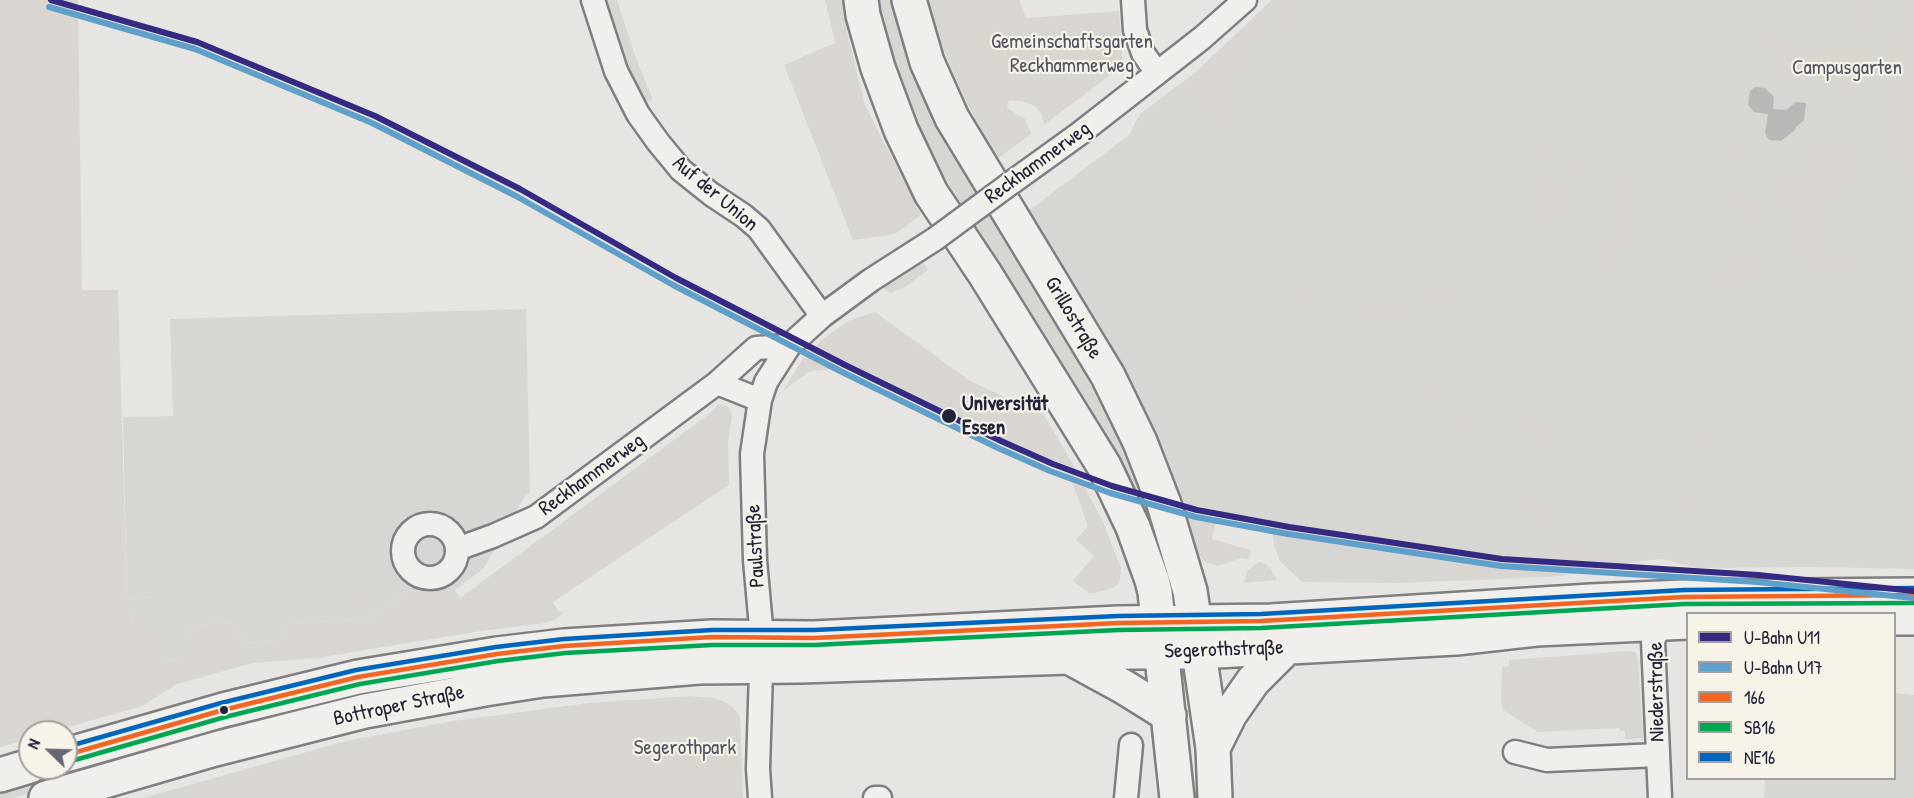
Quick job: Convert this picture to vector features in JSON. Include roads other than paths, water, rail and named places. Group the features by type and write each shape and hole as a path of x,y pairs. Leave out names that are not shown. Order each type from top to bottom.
{"main road":[{"path":"861,0 878,69 902,130 931,193 985,274 1104,466 1133,527 1152,580 1177,798"},
{"name":"Grillostraße","path":"909,0 927,62 952,118 1108,376 1140,442 1164,504 1190,591 1213,748 1215,798"},
{"name":"Segerothstraße","path":"1702,612 1914,595"},
{"name":"Segerothstraße","path":"1197,637 1271,621 1591,601 1677,614"},
{"name":"Segerothstraße","path":"761,651 814,639 948,630 1197,637 1286,648 1456,638 1677,614"},
{"path":"1896,618 1914,618"},
{"name":"Segerothstraße","path":"761,651 801,666 1068,657 1127,652 1160,637"},
{"name":"Bottroper Straße","path":"78,752 224,710 358,677 497,654 564,646 690,638 761,651"},
{"path":"1213,748 1230,714 1252,681 1286,648"},
{"name":"Bottroper Straße","path":"46,798 215,749 365,711 543,680 699,666 761,651"},
{"path":"1068,657 1124,687 1169,715"},
{"path":"0,774 18,769"}],"street":[{"name":"Auf der Union","path":"593,0 616,70 638,114 651,133 681,170 759,229 822,316"},
{"path":"1133,0 1135,30 1143,53 1156,73"},
{"name":"Reckhammerweg","path":"822,316 871,280 935,239 1079,134 1202,38 1245,0"},
{"name":"Paulstraße","path":"760,798 758,769 761,651 755,560 752,454 760,400 766,382 789,346 822,316"},
{"name":"Reckhammerweg","path":"457,549 536,517 717,382 756,348 789,346"},
{"path":"717,382 760,400"},
{"name":"Niederstraße","path":"1660,798 1653,641 1677,614"},
{"path":"1126,798 1131,745"},
{"path":"1515,752 1547,760 1658,754"},
{"path":"875,798 880,798"}],"metro line":[{"name":"U11","path":"51,0 197,42 375,116 520,189 676,278 845,365 1001,441 1112,486 1197,510 1289,527 1502,559 1758,575 1914,591"},
{"name":"U17","path":"49,7 195,49 372,123 516,196 673,285 842,372 998,448 1050,471 1110,493 1196,517 1288,534 1501,566 1757,582 1913,598"}],"place":[{"name":"Universität Essen","path":"949,416"}],"park label":[{"name":"Gemeinschaftsgarten Reckhammerweg","path":"1072,54"},
{"name":"Campusgarten","path":"1847,68"},
{"name":"Segerothpark","path":"685,748"}]}
